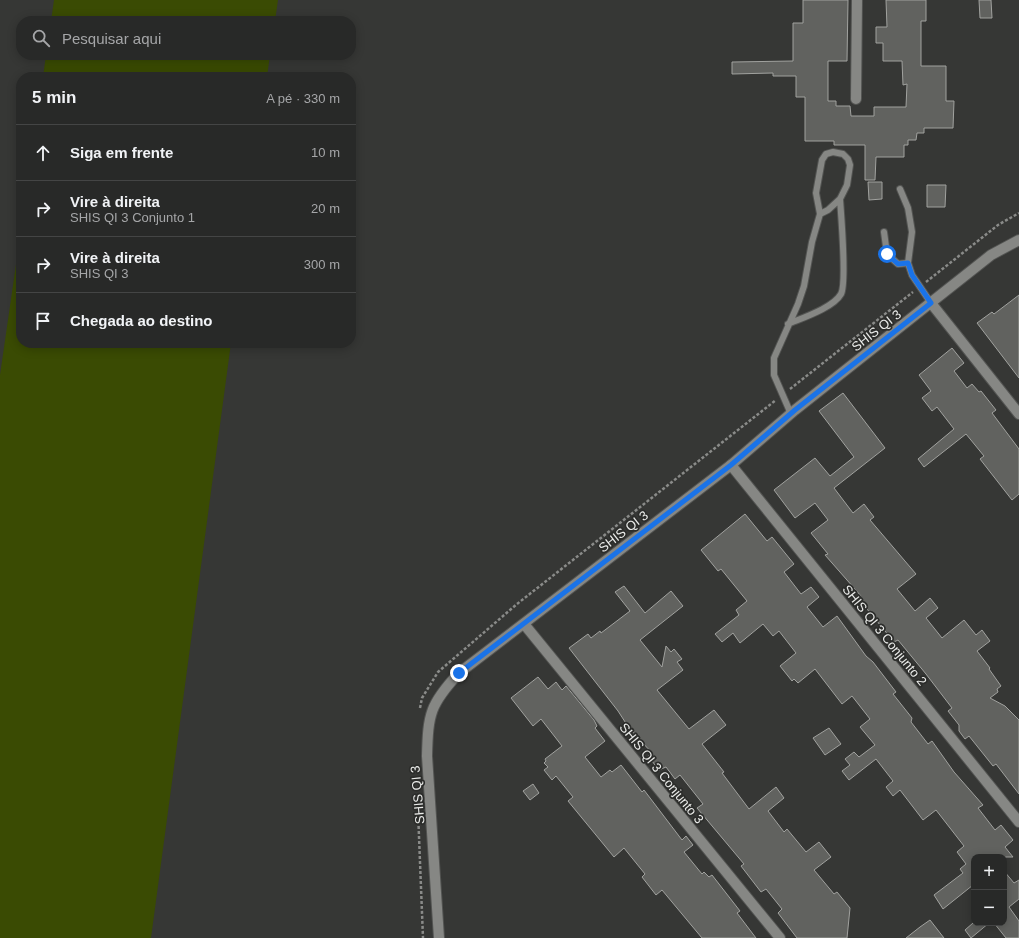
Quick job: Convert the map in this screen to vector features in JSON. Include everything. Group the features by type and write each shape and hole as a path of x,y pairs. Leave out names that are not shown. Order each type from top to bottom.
{"street":[{"path":"856,99 857,0"},
{"name":"SHIS QI 3","path":"439,938 427,756 427,727 433,705 446,687 459,673 731,465 791,414 992,255 1019,240"},
{"path":"931,303 1019,414"},
{"name":"SHIS QI 3 Conjunto 2","path":"731,465 1019,822"},
{"name":"SHIS QI 3 Conjunto 3","path":"524,624 780,938"}],"lane":[{"path":"791,414 782,396 773,367 776,348 798,304 804,286 814,235 820,214 816,193 822,160 826,154 833,152 843,154 848,159 850,165 847,185 840,199 828,210 820,214"},
{"path":"900,189 908,208 912,232 908,263 912,275 931,303"},
{"path":"788,324 815,314 836,300 843,290 843,245 840,199"},
{"path":"884,232 887,254 898,264 908,263"}],"green space":[{"path":"54,0 278,0 276,16 52,16"},
{"path":"45,60 269,60 268,72 44,72"},
{"path":"16,265 16,348 230,348 151,938 0,938 0,375"}],"building":[{"path":"803,0 848,0 847,61 828,61 828,101 836,101 836,106 850,106 851,116 874,116 874,107 906,107 907,84 903,85 902,61 883,61 883,43 876,43 876,27 887,27 886,0 926,0 926,21 921,21 921,66 946,66 946,101 954,101 953,128 924,128 924,133 917,133 916,140 908,140 908,145 904,145 904,157 876,157 875,180 865,180 865,145 834,145 834,141 805,141 805,97 796,97 796,76 773,76 773,73 732,74 732,62 793,61 793,23 803,23"},
{"path":"979,0 991,0 992,18 980,18"},
{"path":"868,182 882,182 882,199 869,200"},
{"path":"927,185 946,185 945,207 927,207"},
{"path":"1019,295 1019,378 977,323 992,312 994,314"},
{"path":"952,348 964,363 954,371 967,388 972,384 979,392 981,391 996,410 992,413 1019,449 1019,494 1012,500 980,459 984,456 966,434 924,467 918,459 954,429 937,407 932,411 922,398 931,391 919,375"},
{"path":"843,393 885,448 834,488 853,513 864,504 874,517 870,520 916,574 897,589 915,611 930,598 938,608 926,618 942,638 964,620 976,635 982,630 990,641 977,651 1001,686 997,689 998,692 990,698 1005,706 1019,720 1019,794 996,764 993,766 969,736 965,739 959,731 959,725 948,711 952,708 898,640 894,642 858,598 861,596 825,555 828,554 811,533 828,520 815,503 795,518 774,490 815,458 830,476 854,457 819,411"},
{"path":"745,514 767,541 772,537 794,564 784,572 801,594 811,587 819,597 807,607 823,627 837,616 866,656 873,662 896,692 893,694 912,718 911,722 928,744 932,741 954,772 983,805 978,808 995,830 1001,825 1013,840 1005,847 1013,857 1007,857 1007,854 971,854 971,887 943,909 934,895 963,873 960,869 966,864 957,852 964,846 936,810 923,820 900,790 893,796 886,787 893,781 876,759 849,780 842,771 850,765 845,759 854,752 859,757 875,745 860,727 870,719 852,696 842,704 815,669 798,683 794,679 792,681 780,666 796,653 779,631 773,636 763,624 740,643 733,633 722,642 715,634 739,615 736,610 747,601 721,569 718,571 701,550"},
{"path":"624,586 645,613 671,591 683,606 640,640 662,667 666,646 671,652 674,649 682,659 677,662 683,670 657,690 689,729 714,710 726,725 702,744 724,772 722,773 749,809 776,787 784,798 768,811 784,832 787,829 806,852 819,842 831,857 814,870 834,894 837,892 850,908 847,938 797,938 778,913 782,909 766,889 761,892 741,866 744,864 697,808 703,804 680,775 675,779 666,767 659,770 648,756 652,753 629,728 618,711 569,648 588,634 591,638 600,631 601,633 630,611 615,592"},
{"path":"538,677 548,689 556,682 562,690 566,686 594,720 597,726 595,728 605,741 585,757 601,777 610,770 612,772 621,765 642,792 644,790 682,840 686,836 693,845 684,852 702,874 704,872 709,877 712,875 740,911 737,913 756,938 702,938 662,890 656,895 642,877 645,874 624,848 614,857 568,801 573,797 556,776 552,780 544,770 548,767 544,763 546,761 545,759 562,746 541,719 533,726 511,698"},
{"path":"829,728 841,744 825,755 813,738"},
{"path":"533,784 539,793 530,800 523,791"},
{"path":"1007,875 1014,883 1019,880 1019,899 1009,907 1019,921 1019,938 1006,938 996,926 1007,926"},
{"path":"930,920 944,938 906,938 920,927"},
{"path":"971,925 971,926 985,926 971,938 965,930"}],"route":[{"path":"459,673 731,465 795,410 931,303 912,275 908,263 898,264 887,254"}]}
